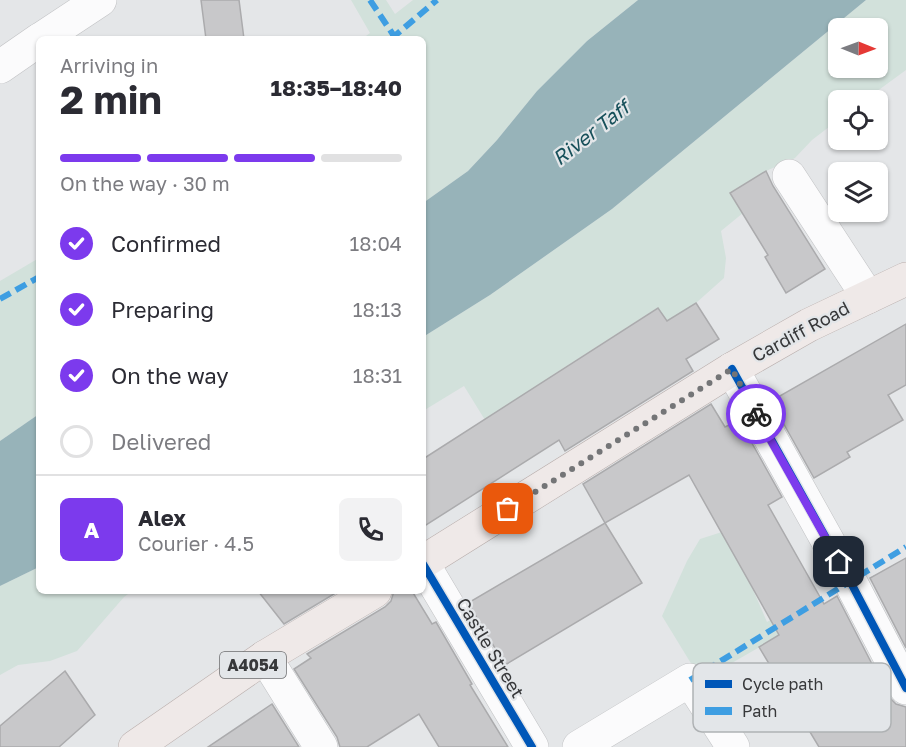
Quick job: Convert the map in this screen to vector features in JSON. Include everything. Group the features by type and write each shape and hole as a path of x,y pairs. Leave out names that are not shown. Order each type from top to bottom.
{"main road":[{"name":"Cardiff Road","path":"426,561 732,369 809,325 906,279"},
{"name":"A4054","path":"135,747 266,657 370,594"}],"street":[{"path":"46,36 100,0"},
{"path":"0,67 36,43"},
{"path":"789,176 868,297"},
{"path":"732,369 850,581 906,688"},
{"name":"Castle Street","path":"426,568 531,747"},
{"path":"266,657 321,747"},
{"path":"579,747 690,680 693,685"},
{"path":"723,732 733,747"}],"shaded area":[{"path":"351,0 386,0 395,14 413,0 638,0 587,41 537,91 468,171 426,201 426,36 366,36 370,33"},
{"path":"866,0 906,0 906,70 879,90 828,90 828,128 795,158 766,171 731,192 743,213 721,231 726,258 724,278 696,303 667,321 657,308 551,376 561,392 485,420 464,386 426,409 426,335 490,295 612,209 828,31 828,78 888,78 888,18 844,18"},
{"path":"36,260 36,416 0,441 0,281"},
{"path":"722,532 751,585 767,622 817,593 822,611 732,663 693,663 693,666 662,616 687,561 700,539"},
{"path":"36,568 36,594 128,594 77,651 50,661 18,665 0,675 0,586"}],"water":[{"name":"River Taff","path":"638,0 866,0 844,18 828,18 828,31 612,209 490,295 426,335 426,201 468,171 537,91 587,41"},
{"path":"36,416 36,568 0,586 0,441"}],"building":[{"path":"201,0 239,0 244,36 206,36"},
{"path":"766,171 825,269 786,293 765,257 768,255 730,193"},
{"path":"696,303 719,339 686,359 693,371 565,451 559,440 426,525 426,457 658,308 667,321"},
{"path":"906,324 906,385 888,395 903,420 847,452 850,457 814,478 771,401"},
{"path":"711,404 725,427 739,420 782,497 768,505 824,604 837,596 871,663 769,663 759,647 779,635 689,475 605,523 583,484"},
{"path":"605,523 642,583 505,665 468,603"},
{"path":"906,558 906,648 870,578"},
{"path":"260,594 334,594 284,624"},
{"path":"393,594 414,594 432,624 436,622 472,684 470,685 508,747 439,747 419,714 367,747 340,747 337,737 294,669 311,658 307,654 385,607 391,601"},
{"path":"65,671 95,715 59,747 0,747 0,726"},
{"path":"891,699 896,704 906,707 906,747 819,747 810,732 891,732"},
{"path":"272,704 299,747 208,747"}],"marked path":[{"path":"370,0 394,36"},
{"path":"395,36 437,0"},
{"path":"0,299 36,279"},
{"path":"718,663 906,547"}],"cycle path":[{"path":"732,369 850,581 906,688"},
{"path":"426,569 532,747"}],"way so far":[{"path":"508,509 732,369 756,414"}],"route":[{"path":"756,414 839,562"}]}
